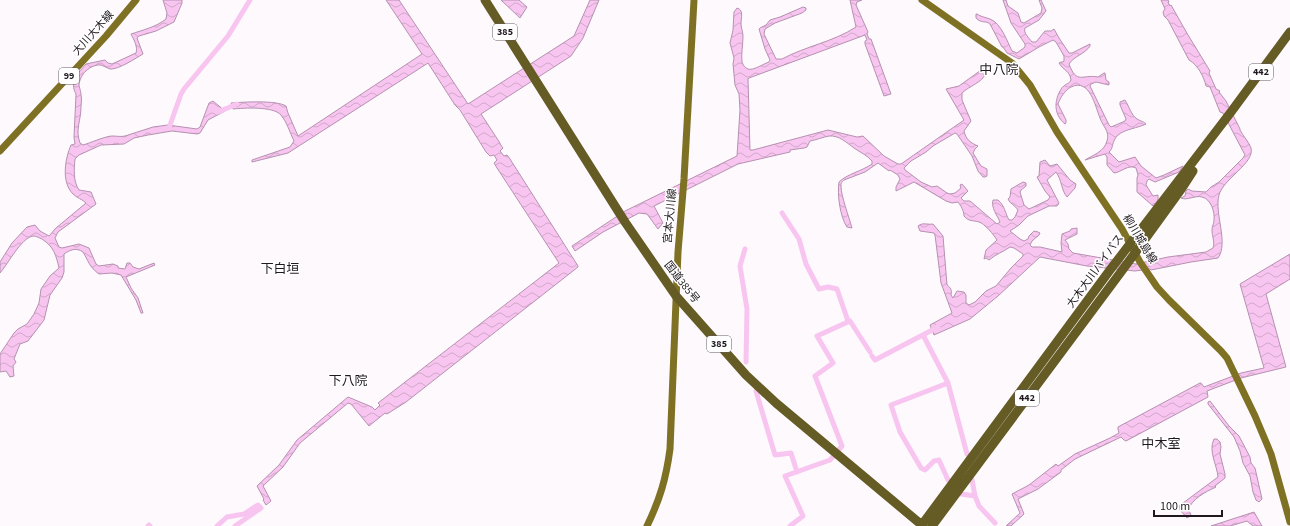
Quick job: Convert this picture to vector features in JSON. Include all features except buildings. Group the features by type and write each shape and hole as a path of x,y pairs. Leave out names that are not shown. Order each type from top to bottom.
{"highway":[{"name":"国道385号","path":"485,0 625,222 676,296 746,375 776,403 922,526"},
{"name":"大木大川バイパス","path":"922,526 1110,270 1180,185 1290,32"},
{"name":"大木大川バイパス","path":"1232,114 1290,41"},
{"name":"大木大川バイパス","path":"932,526 1129,262 1160,211"}],"main road":[{"name":"大川大木線","path":"0,151 106,36 136,0"},
{"name":"宮本大川線","path":"647,526 660,497 667,471 669,456 676,296 694,0"},
{"name":"柳川城島線","path":"922,0 1012,63 1030,85 1057,132 1122,229 1146,271 1169,300 1224,354 1237,378 1271,454 1290,522"}],"water":[{"path":"163,0 182,0 182,3 174,22 137,38 143,54 118,68 110,69 97,65 89,68 83,74 79,82 81,93 81,112 78,133 80,143 83,145 109,136 125,136 153,127 168,125 197,129 200,127 209,103 213,101 225,111 208,120 200,133 197,134 172,131 148,135 134,138 124,144 101,145 79,155 75,159 74,175 77,186 79,190 91,192 96,204 58,232 55,238 59,247 62,248 79,244 89,248 96,264 99,266 113,264 118,266 118,268 125,269 127,263 130,263 133,267 139,269 154,263 155,265 126,277 138,298 143,313 141,313 136,300 121,275 112,273 99,274 91,266 83,252 75,249 69,251 64,254 64,272 62,278 50,295 44,320 28,341 20,344 14,359 16,362 13,366 14,376 10,377 6,371 0,372 0,354 14,333 27,324 34,314 39,303 41,289 50,276 59,268 52,248 42,239 34,236 28,238 19,246 0,273 0,262 12,243 27,227 35,225 40,231 49,236 56,228 86,203 73,194 69,189 65,170 71,145 75,144 76,94 73,86 75,78 86,64 105,60 112,64 136,53 136,46 131,34 154,26 166,19 167,13"},
{"path":"386,0 399,0 468,104 574,36 590,0 599,0 583,38 571,56 481,114 503,148 500,151 504,156 507,155 510,159 578,267 406,402 387,414 385,413 369,426 351,404 348,403 300,443 283,467 263,486 271,501 266,505 257,486 279,465 297,440 348,397 372,407 375,410 380,405 378,403 559,263 497,168 494,163 497,160 494,155 490,156 486,152 428,63 288,153 252,162 252,160 290,147 294,141 285,121 277,112 258,108 233,109 231,103 268,102 286,106 298,136 422,54"},
{"path":"501,0 519,0 527,7 520,18"},
{"path":"850,0 862,0 857,2 856,5 868,32 867,34 869,39 871,39 891,94 884,96 865,44 865,41 867,40 865,35 749,78 750,150 828,130 857,137 863,136 884,156 898,164 901,164 964,120 946,89 959,86 988,65 985,76 962,93 962,100 971,121 964,131 969,141 978,146 973,153 981,166 987,169 987,176 983,177 978,171 972,156 955,133 911,161 904,168 905,170 921,182 932,187 937,186 950,194 955,193 961,188 960,185 962,184 968,191 961,198 964,201 970,201 997,224 1000,222 994,209 993,200 998,200 1000,202 1004,207 1009,220 1012,220 1018,210 1008,199 1010,197 1011,189 1023,182 1026,183 1026,186 1020,192 1024,205 1029,209 1048,200 1050,197 1037,177 1039,176 1040,162 1045,160 1050,166 1057,164 1070,180 1076,184 1075,188 1067,197 1056,172 1047,180 1059,203 1057,206 1049,206 1028,216 1010,231 1024,241 1028,239 1034,231 1038,232 1040,233 1039,235 1030,245 1032,247 1040,247 1062,252 1062,234 1070,231 1071,229 1077,228 1077,234 1065,240 1069,249 1073,253 1136,264 1168,257 1206,252 1213,248 1214,241 1212,230 1214,217 1210,203 1202,197 1186,199 1181,198 1185,196 1188,189 1192,191 1206,192 1219,182 1245,155 1223,113 1220,112 1210,87 1206,86 1200,72 1189,60 1168,20 1164,16 1163,12 1165,9 1161,0 1168,0 1170,6 1171,5 1210,71 1209,73 1216,89 1220,91 1219,92 1226,101 1240,130 1251,148 1251,154 1244,165 1226,183 1219,195 1218,210 1222,244 1221,252 1218,258 1151,270 1135,271 1087,266 1040,257 998,296 970,319 934,335 930,325 952,313 941,283 935,235 934,233 920,231 918,226 923,224 933,224 943,236 947,285 951,289 951,295 953,298 957,291 964,292 966,295 966,303 969,305 975,302 986,291 996,286 1023,256 1023,254 1010,247 989,260 986,258 984,259 986,250 997,240 986,227 977,221 966,218 958,202 952,203 946,201 914,182 896,191 896,187 900,179 898,175 890,170 889,171 878,163 865,172 844,180 841,183 842,195 852,228 847,227 840,205 838,193 839,182 872,164 872,161 843,140 833,136 827,136 810,141 807,147 804,148 790,150 790,152 738,164 654,206 663,223 658,229 647,214 639,213 603,232 575,251 572,246 625,211 737,156 740,110 739,94 735,85 733,64 734,58 730,43 733,30 734,12 737,8 741,10 742,14 742,62 747,69 750,69 769,62 770,60 759,29 766,25 770,20 803,7 806,8 806,10 802,13 775,23 765,29 764,34 776,59 782,59 856,27"},
{"path":"1003,0 1006,0 1008,6 1018,13 1021,22 1024,23 1041,13 1042,8 1039,0 1041,0 1046,11 1039,20 1025,28 1026,34 1032,42 1036,42 1045,31 1051,31 1054,29 1069,53 1090,44 1088,49 1069,64 1077,77 1098,77 1105,73 1106,80 1109,82 1109,85 1096,82 1090,86 1109,125 1111,127 1125,121 1126,119 1120,102 1125,100 1135,117 1146,124 1124,131 1118,135 1113,142 1112,149 1109,152 1119,162 1135,157 1141,166 1156,178 1183,166 1179,172 1155,182 1149,179 1147,181 1146,185 1153,196 1158,195 1158,200 1153,206 1137,192 1138,175 1136,168 1130,167 1114,173 1107,165 1107,157 1105,154 1085,160 1101,151 1106,145 1108,134 1101,121 1091,95 1083,86 1077,85 1071,87 1061,97 1058,104 1066,120 1065,124 1059,117 1056,108 1058,95 1062,88 1071,80 1068,73 1059,63 1064,61 1064,56 1056,42 1053,40 1019,59 1007,53 1002,47 990,24 976,18 977,14 994,21 1003,33 1012,51 1017,53 1025,47 1025,44 1011,23"},
{"path":"1290,254 1290,279 1266,294 1286,367 1241,378 1207,391 1208,397 1126,441 1121,437 1075,459 1061,470 1061,472 1038,489 1018,499 1024,514 1011,526 1006,526 1020,513 1012,494 1029,485 1056,464 1058,466 1075,454 1119,433 1118,427 1200,383 1204,387 1241,373 1264,368 1240,284"},
{"path":"1210,401 1229,426 1239,436 1250,457 1251,463 1255,468 1262,499 1259,502 1256,500 1250,476 1243,463 1234,437 1208,404"},
{"path":"1214,439 1217,439 1220,442 1220,454 1225,478 1215,486 1216,487 1203,494 1193,502 1188,510 1191,514 1187,518 1180,510 1179,506 1218,477 1212,453 1212,444"},
{"path":"1254,512 1262,526 1253,526 1247,521 1230,526 1211,526"}],"waterway":[{"path":"169,128 184,89 228,36 250,0"},
{"path":"218,112 237,104"},
{"path":"782,213 799,239 806,264 819,289 828,287 837,289 848,321"},
{"path":"745,249 740,266 747,309 746,362"},
{"path":"790,526 803,516 785,476 830,460 842,446 815,376 833,363 817,336 850,321 870,352"},
{"path":"872,356 875,360 938,327"},
{"path":"923,335 948,383 967,454"},
{"path":"948,383 891,405 900,432 921,468 925,470 934,461 939,460 948,480"},
{"path":"756,391 775,455 791,453 797,472"},
{"path":"972,480 975,496 979,506 995,523"},
{"path":"961,494 975,496"},
{"path":"217,526 227,517 244,514 258,505 261,508 235,526"}],"district":[{"name":"中八院","path":"999,70"},
{"name":"下白垣","path":"280,269"},
{"name":"下八院","path":"348,381"},
{"name":"中木室","path":"1161,444"}]}
